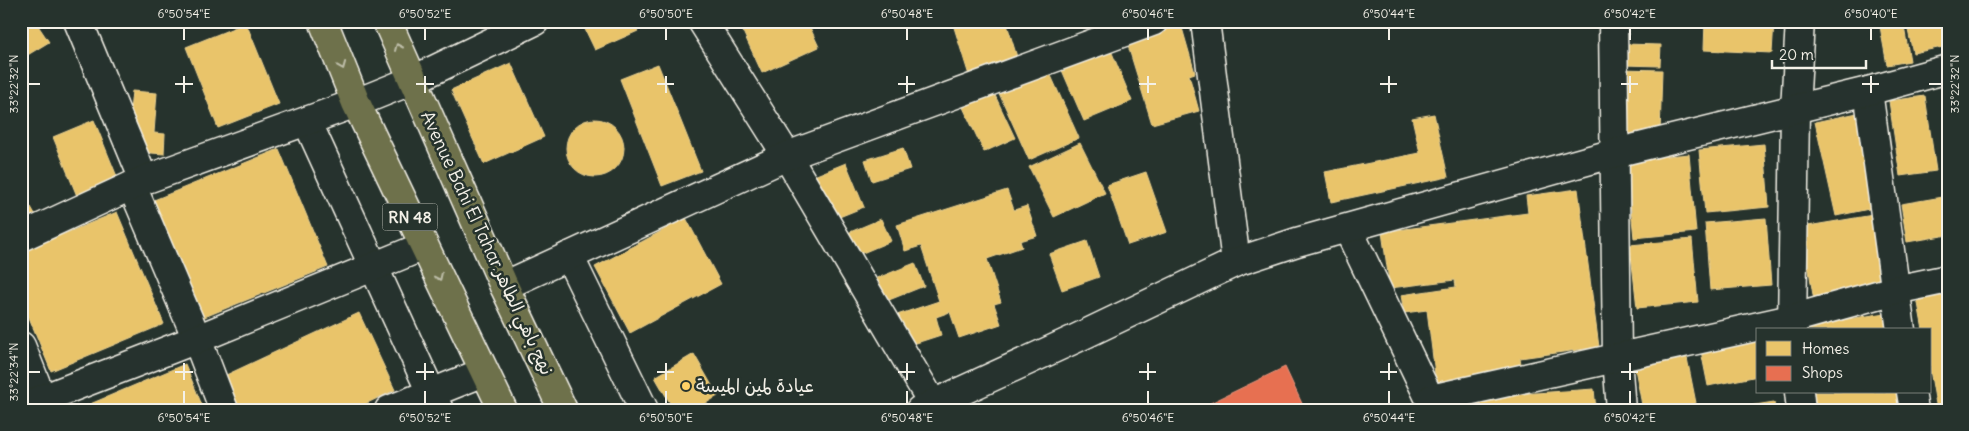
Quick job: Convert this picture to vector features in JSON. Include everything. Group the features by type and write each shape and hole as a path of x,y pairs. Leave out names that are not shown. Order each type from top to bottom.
{"main road":[{"name":"RN 48","path":"323,21 356,103 503,410"},
{"name":"Avenue Bahi El Tahar,نهج باهي الطاهر","path":"387,21 504,286 564,410"}],"street":[{"path":"78,21 224,410"},
{"path":"21,237 138,183 356,103 412,80 535,21"},
{"path":"702,21 787,156 927,407 1236,262 1297,242 1615,153 1868,91 1948,68"},
{"path":"504,286 787,156 1154,21"},
{"path":"1205,21 1236,262"},
{"path":"1613,21 1618,358 1621,410"},
{"path":"1792,325 1795,109 1800,21"},
{"path":"1868,91 1901,328"},
{"path":"307,121 435,401"},
{"path":"1348,229 1433,405 1618,358 1756,332"},
{"path":"21,346 32,406 424,246"},
{"path":"569,256 644,410"},
{"path":"1776,328 1792,325 1895,290 1948,279"},
{"path":"389,410 435,401 484,372"},
{"path":"1799,394 1801,410"},
{"path":"1911,394 1914,410"}],"building: Homes":[{"path":"21,21 35,21 49,42 21,59"},
{"path":"581,21 634,21 638,31 595,50"},
{"path":"738,21 807,21 819,47 762,73"},
{"path":"952,21 1006,21 1021,70 972,85"},
{"path":"1180,21 1195,73 1189,75 1199,111 1152,124 1125,36"},
{"path":"1705,21 1774,21 1772,53 1704,50"},
{"path":"1879,21 1903,21 1910,61 1887,65"},
{"path":"1906,21 1948,21 1948,46 1913,53"},
{"path":"246,23 279,104 218,128 186,47"},
{"path":"1623,44 1661,45 1660,66 1623,65"},
{"path":"1110,48 1132,101 1084,121 1061,68"},
{"path":"511,63 544,137 484,164 451,90"},
{"path":"658,64 701,171 662,186 620,79"},
{"path":"1048,69 1079,138 1029,160 998,91"},
{"path":"1620,69 1662,70 1660,135 1618,134"},
{"path":"25,78 29,104 21,105 21,79"},
{"path":"992,89 1015,138 984,152 961,103"},
{"path":"132,91 157,93 154,133 165,134 164,154 126,151"},
{"path":"1925,96 1936,171 1900,176 1889,101"},
{"path":"1862,112 1883,206 1836,216 1815,122"},
{"path":"1434,114 1448,177 1331,202 1325,172 1420,153 1412,118"},
{"path":"595,119 611,124 619,132 624,148 619,164 611,172 595,177 579,172 571,164 566,148 571,132 579,124"},
{"path":"94,120 118,179 77,196 53,137"},
{"path":"1080,143 1105,193 1054,217 1029,167"},
{"path":"1764,144 1769,207 1705,213 1699,150"},
{"path":"903,148 910,169 872,181 865,160"},
{"path":"279,149 328,267 202,318 154,200"},
{"path":"1689,154 1696,232 1634,238 1626,160"},
{"path":"846,163 864,207 827,222 809,178"},
{"path":"1146,172 1167,232 1128,245 1107,185"},
{"path":"1578,189 1599,347 1520,358 1522,370 1436,382 1427,310 1404,313 1401,295 1456,287 1455,280 1390,288 1382,232 1528,213 1526,196"},
{"path":"1007,190 1014,210 1027,206 1037,236 1020,241 1022,247 987,259 1001,302 994,304 1001,324 959,338 950,312 936,317 941,335 907,346 897,315 939,301 921,246 905,251 897,225"},
{"path":"1948,196 1948,235 1907,242 1901,204"},
{"path":"31,207 35,214 21,220 21,211"},
{"path":"117,212 164,324 51,371 21,298 21,252"},
{"path":"1873,215 1886,289 1814,301 1802,227"},
{"path":"686,218 721,284 630,333 595,267"},
{"path":"1766,218 1771,285 1710,290 1705,223"},
{"path":"881,219 891,241 853,257 843,235"},
{"path":"1692,239 1698,302 1637,308 1630,245"},
{"path":"1087,241 1099,277 1062,290 1049,254"},
{"path":"915,263 924,286 874,306 865,283"},
{"path":"1948,292 1948,410 1937,410 1932,381 1932,328 1923,328 1917,298"},
{"path":"1892,312 1895,328 1792,328"},
{"path":"359,313 395,390 352,410 240,410 224,376"},
{"path":"1756,340 1756,376 1708,386 1701,351"},
{"name":"عيادة لمين الميسة","path":"694,354 718,396 694,410 674,410 655,377"},
{"path":"1687,358 1696,403 1664,410 1643,410 1635,369"},
{"path":"185,364 204,410 76,410"},
{"path":"1594,389 1596,410 1478,410 1477,397"},
{"path":"1802,394 1905,394 1908,410 1805,410"},
{"path":"1774,402 1775,410 1724,410"}],"building: Shops":[{"path":"1285,367 1305,410 1196,410"}],"place":[{"name":"عيادة لمين الميسة","path":"686,386"}]}
